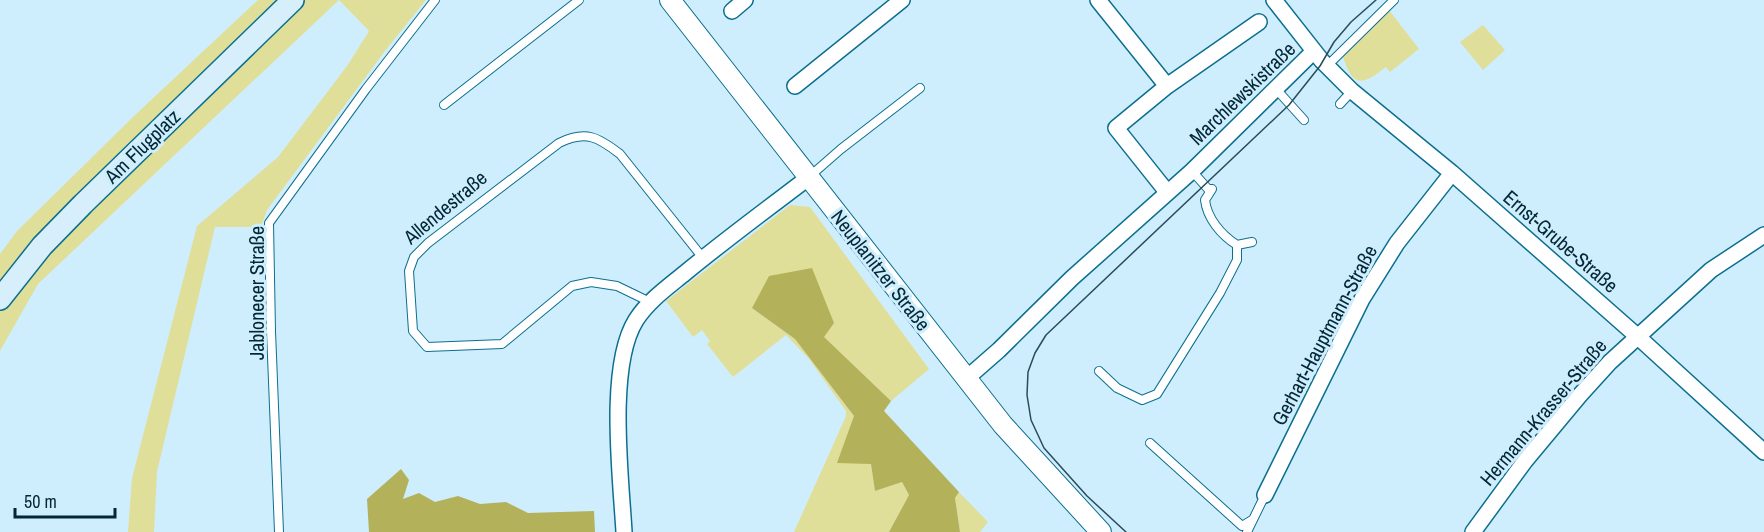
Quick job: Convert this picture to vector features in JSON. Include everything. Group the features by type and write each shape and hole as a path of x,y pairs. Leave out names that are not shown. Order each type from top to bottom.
{"main road":[{"name":"Am Flugplatz","path":"0,300 42,246 82,204 293,0"}],"street":[{"name":"Neuplanitzer Straße","path":"670,0 1008,431 1101,532"},
{"path":"732,11 745,0"},
{"path":"795,86 902,0"},
{"path":"1098,0 1167,86"},
{"path":"1274,0 1314,51"},
{"name":"Marchlewskistraße","path":"1167,192 1116,128 1167,86 1259,22"},
{"name":"Marchlewskistraße","path":"966,378 999,350 1072,278 1192,171 1314,51 1327,66"},
{"name":"Ernst-Grube-Straße","path":"1327,66 1352,91 1452,173 1637,336 1764,452"},
{"name":"Gerhart-Hauptmann-Straße","path":"1265,495 1362,299 1397,243 1452,173"},
{"path":"624,532 618,395 625,346 635,321 650,302 808,178"},
{"name":"Hermann-Krasser-Straße","path":"1473,532 1525,461 1580,394 1637,336 1711,270 1764,235"}],"lane":[{"name":"Jablonecer Straße","path":"279,532 268,223 366,89 435,0"},
{"path":"444,105 579,0"},
{"path":"1327,66 1394,0"},
{"path":"808,178 841,149 920,88"},
{"path":"1276,89 1304,120"},
{"path":"1340,104 1352,91"},
{"name":"Allendestraße","path":"650,302 617,286 591,282 572,286 502,344 427,347 413,331 409,271 414,256 428,243 560,143 574,136 591,137 606,143 620,154 704,258"},
{"path":"1192,171 1208,189 1212,189 1205,200 1206,212 1226,239 1236,245 1252,242"},
{"path":"1099,371 1118,388 1143,400 1157,394 1220,293 1237,260 1236,245"},
{"path":"1150,443 1242,526 1252,520"},
{"path":"1247,532 1265,495"}],"shaded area":[{"path":"258,0 339,0 38,284 0,351 0,254 17,231 135,115"},
{"path":"339,0 426,0 385,51 267,210 261,227 215,227 157,472 154,532 128,532 132,478 197,226 278,157 347,66 369,31"},
{"path":"1389,10 1419,49 1390,72 1386,67 1370,78 1358,80 1350,73 1342,54"},
{"path":"1483,25 1505,50 1483,70 1460,42"},
{"path":"790,205 810,207 929,369 891,401 823,337 752,308 795,339 854,416 871,464 875,491 902,482 909,495 889,532 794,532 846,416 846,411 809,359 786,335 733,377 707,344 710,341 702,330 693,337 666,301"},
{"path":"812,268 834,323 824,337 891,401 884,411 959,492 955,498 960,532 889,532 909,495 902,482 875,491 871,464 837,463 854,416 795,339 752,308 769,276"},
{"path":"401,469 409,480 403,499 419,493 435,502 458,496 480,504 506,502 528,513 594,511 595,532 369,532 367,499"},
{"path":"959,492 988,522 980,532 960,532 955,498"}],"tram line":[{"path":"1126,532 1087,496 1044,448 1031,420 1027,395 1028,372 1035,353 1046,335 1289,105 1320,66 1334,42 1351,22 1376,0"}]}
